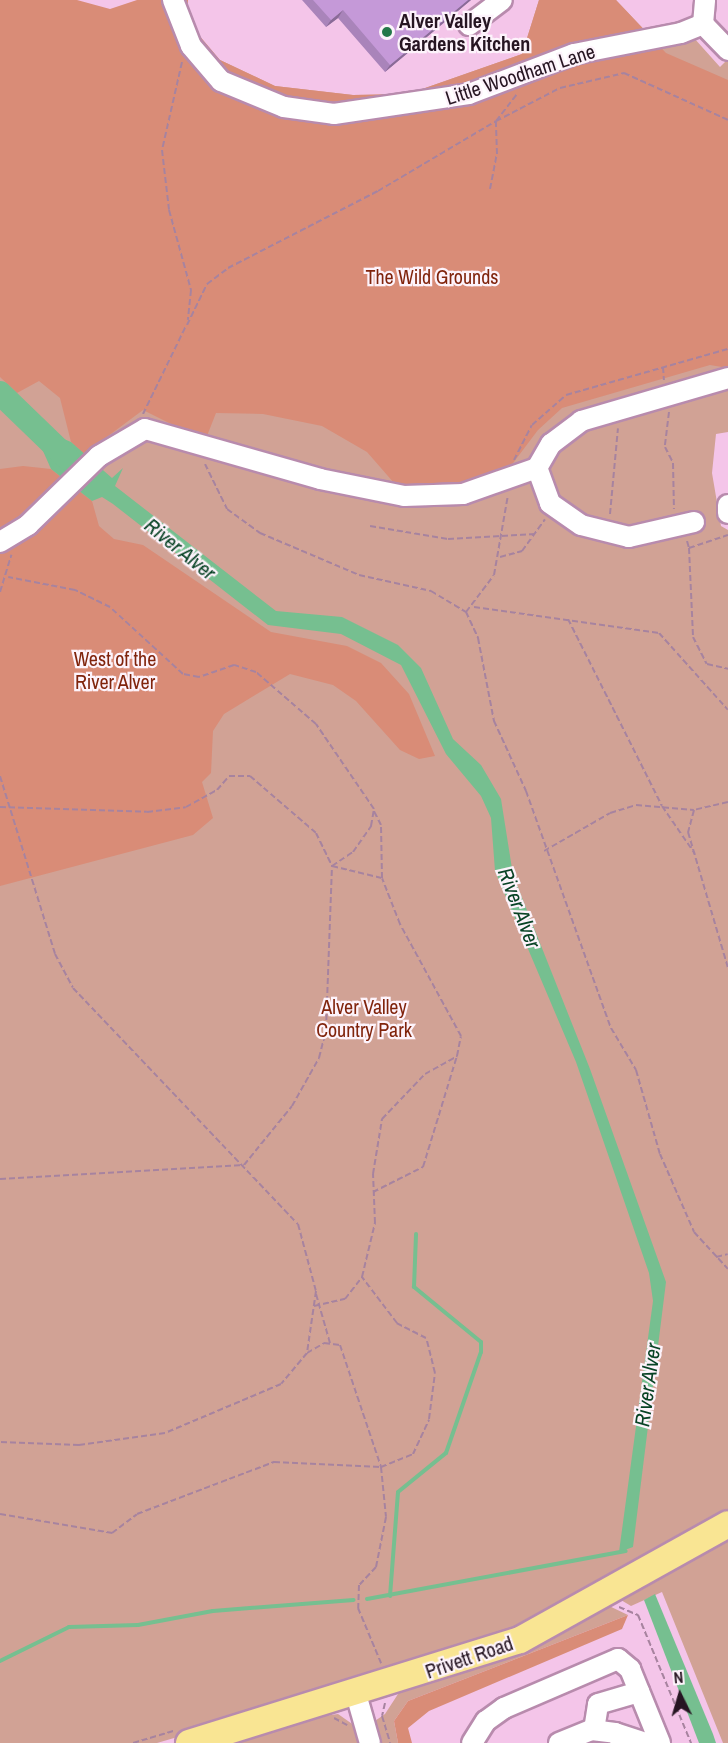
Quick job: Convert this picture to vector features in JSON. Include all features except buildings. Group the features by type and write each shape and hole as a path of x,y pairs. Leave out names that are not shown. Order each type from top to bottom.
{"main road":[{"name":"Privett Road","path":"182,1737 356,1694 520,1640 728,1524"}],"street":[{"name":"Little Woodham Lane","path":"173,0 191,46 221,81 284,107 334,114 469,94 574,54 703,24"},
{"path":"469,25 502,0"},
{"path":"705,0 703,24 728,50"},
{"path":"7,539 70,485 99,456 145,429 206,449 404,496 444,497 537,468 565,430 616,411 721,379"},
{"path":"537,468 537,480 552,505 581,525 629,537 688,524"},
{"path":"728,505 728,513"},
{"path":"472,1743 486,1721 504,1708 598,1664 624,1661 660,1743"},
{"path":"594,1730 598,1704 639,1692"},
{"path":"356,1694 370,1743"},
{"path":"559,1743 594,1730 646,1743"}],"path":[{"path":"187,325 191,291 169,210 162,150 177,73 191,46"},
{"path":"145,429 143,410 207,284 228,268 378,191 496,121 560,88 624,73 728,120"},
{"path":"490,189 496,121 519,91"},
{"path":"466,612 474,607 500,557 508,497 506,479 518,444 544,411 566,395 728,349"},
{"path":"668,395 665,447 673,463 673,508 688,524 693,637 707,664 728,669"},
{"path":"604,532 615,502 620,442 616,411"},
{"path":"206,449 204,467 212,485 241,522 291,550 359,575 431,591 466,612 478,638 494,721 526,791 543,851 611,1028 636,1070 660,1154 694,1232 728,1269"},
{"path":"500,557 522,551 536,534 552,505"},
{"path":"370,526 448,538 536,534"},
{"path":"689,548 728,535"},
{"path":"0,592 8,577 7,539"},
{"path":"8,577 75,590 110,607 183,674 199,677 234,665 256,672 316,724 374,809 381,825 382,878 400,924 461,1036 423,1167 373,1192"},
{"path":"474,607 659,633 728,711"},
{"path":"568,619 662,806 695,854"},
{"path":"0,776 55,954 73,988 298,1224 331,1344"},
{"path":"0,807 147,812 186,807 217,790 229,776 250,776 316,833 332,866 326,1029 319,1058 292,1106 243,1165 0,1179"},
{"path":"543,851 610,813 662,806 694,810 728,802"},
{"path":"332,866 353,852 371,825 374,809"},
{"path":"694,810 688,832 728,968"},
{"path":"332,866 382,878"},
{"path":"314,1306 345,1299 362,1277 375,1223 373,1192 382,1119 425,1074 457,1056"},
{"path":"716,1257 728,1254"},
{"path":"0,1514 112,1533 137,1514 274,1462 381,1467 413,1454 429,1419 435,1373 426,1338 397,1323 362,1277"},
{"path":"307,1353 316,1291"},
{"path":"0,1442 79,1445 165,1433 281,1384 307,1353 331,1344 340,1345 381,1467 386,1517 376,1567 359,1585 358,1608 383,1670"},
{"path":"612,1605 638,1615 692,1743"},
{"path":"382,1716 390,1743"},
{"path":"133,1743 182,1737"}],"green space":[{"name":"The Wild Grounds","path":"0,0 77,0 110,9 137,0 188,0 187,21 220,60 275,86 353,95 408,94 522,54 539,0 616,0 666,53 728,80 728,368 710,365 562,408 538,430 504,475 471,487 401,491 367,452 322,426 263,414 216,413 205,441 143,410 84,454 71,442 60,398 39,381 17,393 0,377"},
{"name":"Alver Valley Country Park","path":"539,0 616,0 656,42 694,38 720,67 728,59 728,432 716,434 712,473 721,526 728,530 728,1516 553,1614 385,1676 157,1743 0,1743 0,61 220,60 275,86 353,95 408,94 522,54"},
{"name":"West of the River Alver","path":"23,466 51,469 92,501 99,526 114,539 143,545 271,632 347,646 381,663 409,694 435,756 419,759 400,750 356,701 333,685 290,674 224,714 213,731 211,773 202,782 213,818 193,835 0,886 0,469"},
{"path":"728,1535 728,1743 723,1743 662,1592 631,1606 616,1597"},
{"path":"605,1604 628,1615 408,1701 394,1721 398,1743 377,1743 372,1723 385,1714 400,1691"},
{"path":"628,1615 622,1629 429,1711 408,1728 412,1743 398,1743 394,1721 408,1701"},
{"path":"338,1714 358,1728 362,1743 213,1743 288,1721"}],"water":[{"path":"45,431 71,442 112,478 123,468 115,486 276,611 342,617 398,645 421,668 453,739 481,765 501,799 513,875 590,1069 666,1282 633,1547 619,1552 653,1301 649,1273 576,1062 495,871 491,818 481,796 446,754 401,665 341,634 268,625 113,504 102,497 92,501 51,469 39,442"},
{"path":"655,1594 716,1743 699,1743 644,1600"}],"waterway":[{"name":"River Alver","path":"0,393 67,458"},
{"path":"390,1596 398,1492 446,1453 481,1352 481,1342 414,1287 416,1234"},
{"path":"367,1599 626,1551"},
{"path":"0,1661 69,1627 138,1625 213,1611 354,1600"}],"place":[{"name":"Alver Valley Gardens Kitchen","path":"387,32"}]}
